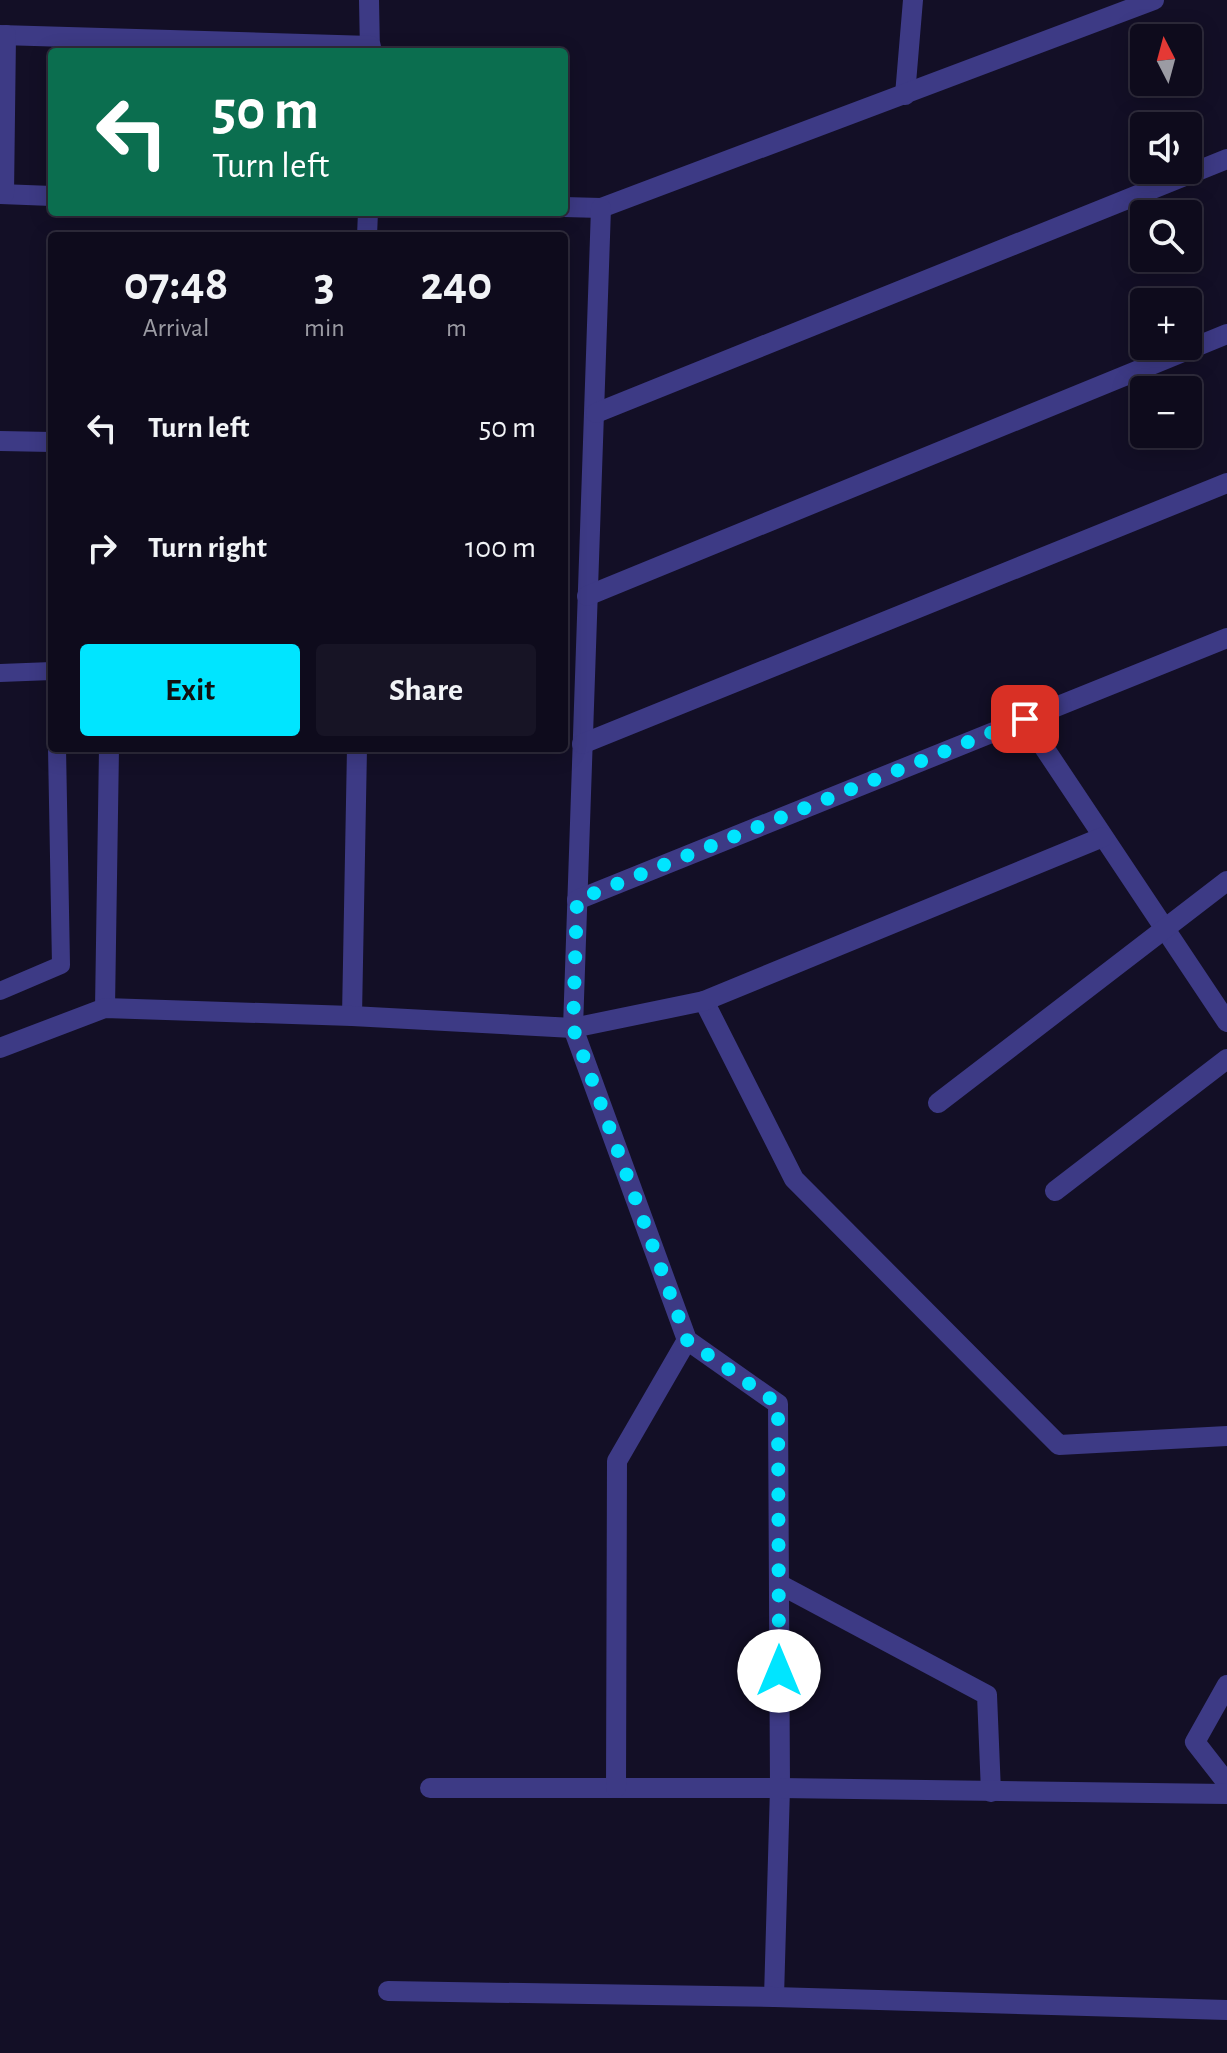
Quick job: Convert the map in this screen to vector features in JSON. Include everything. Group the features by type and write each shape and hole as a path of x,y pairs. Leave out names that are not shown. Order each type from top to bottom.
{"street":[{"path":"369,0 370,48"},
{"path":"905,95 913,0"},
{"path":"568,207 601,208 1154,0"},
{"path":"48,196 2,194 3,35 344,48"},
{"path":"596,413 1227,159"},
{"path":"601,208 573,1028 687,1340 778,1404 780,1788 774,1997"},
{"path":"587,596 1227,334"},
{"path":"0,441 48,442"},
{"path":"582,744 1227,483"},
{"path":"577,900 1227,638"},
{"path":"1025,719 1227,1022"},
{"path":"105,1008 109,752"},
{"path":"352,1016 357,752"},
{"path":"0,1048 105,1008 352,1016 573,1028 704,1001 1103,837"},
{"path":"938,1103 1227,881"},
{"path":"704,1001 794,1179 1059,1445 1227,1436"},
{"path":"1055,1191 1227,1059"},
{"path":"616,1788 617,1461 687,1340"},
{"path":"779,1584 987,1695 991,1792"},
{"path":"1227,1685 1195,1742 1227,1783"},
{"path":"430,1788 780,1788 1227,1794"},
{"path":"388,1991 774,1997 1227,2010"}],"lane":[{"path":"0,673 48,671"},
{"path":"0,991 61,965 57,752"}],"route":[{"path":"779,1671 778,1404 687,1340 573,1028 577,900 1025,719"}]}
